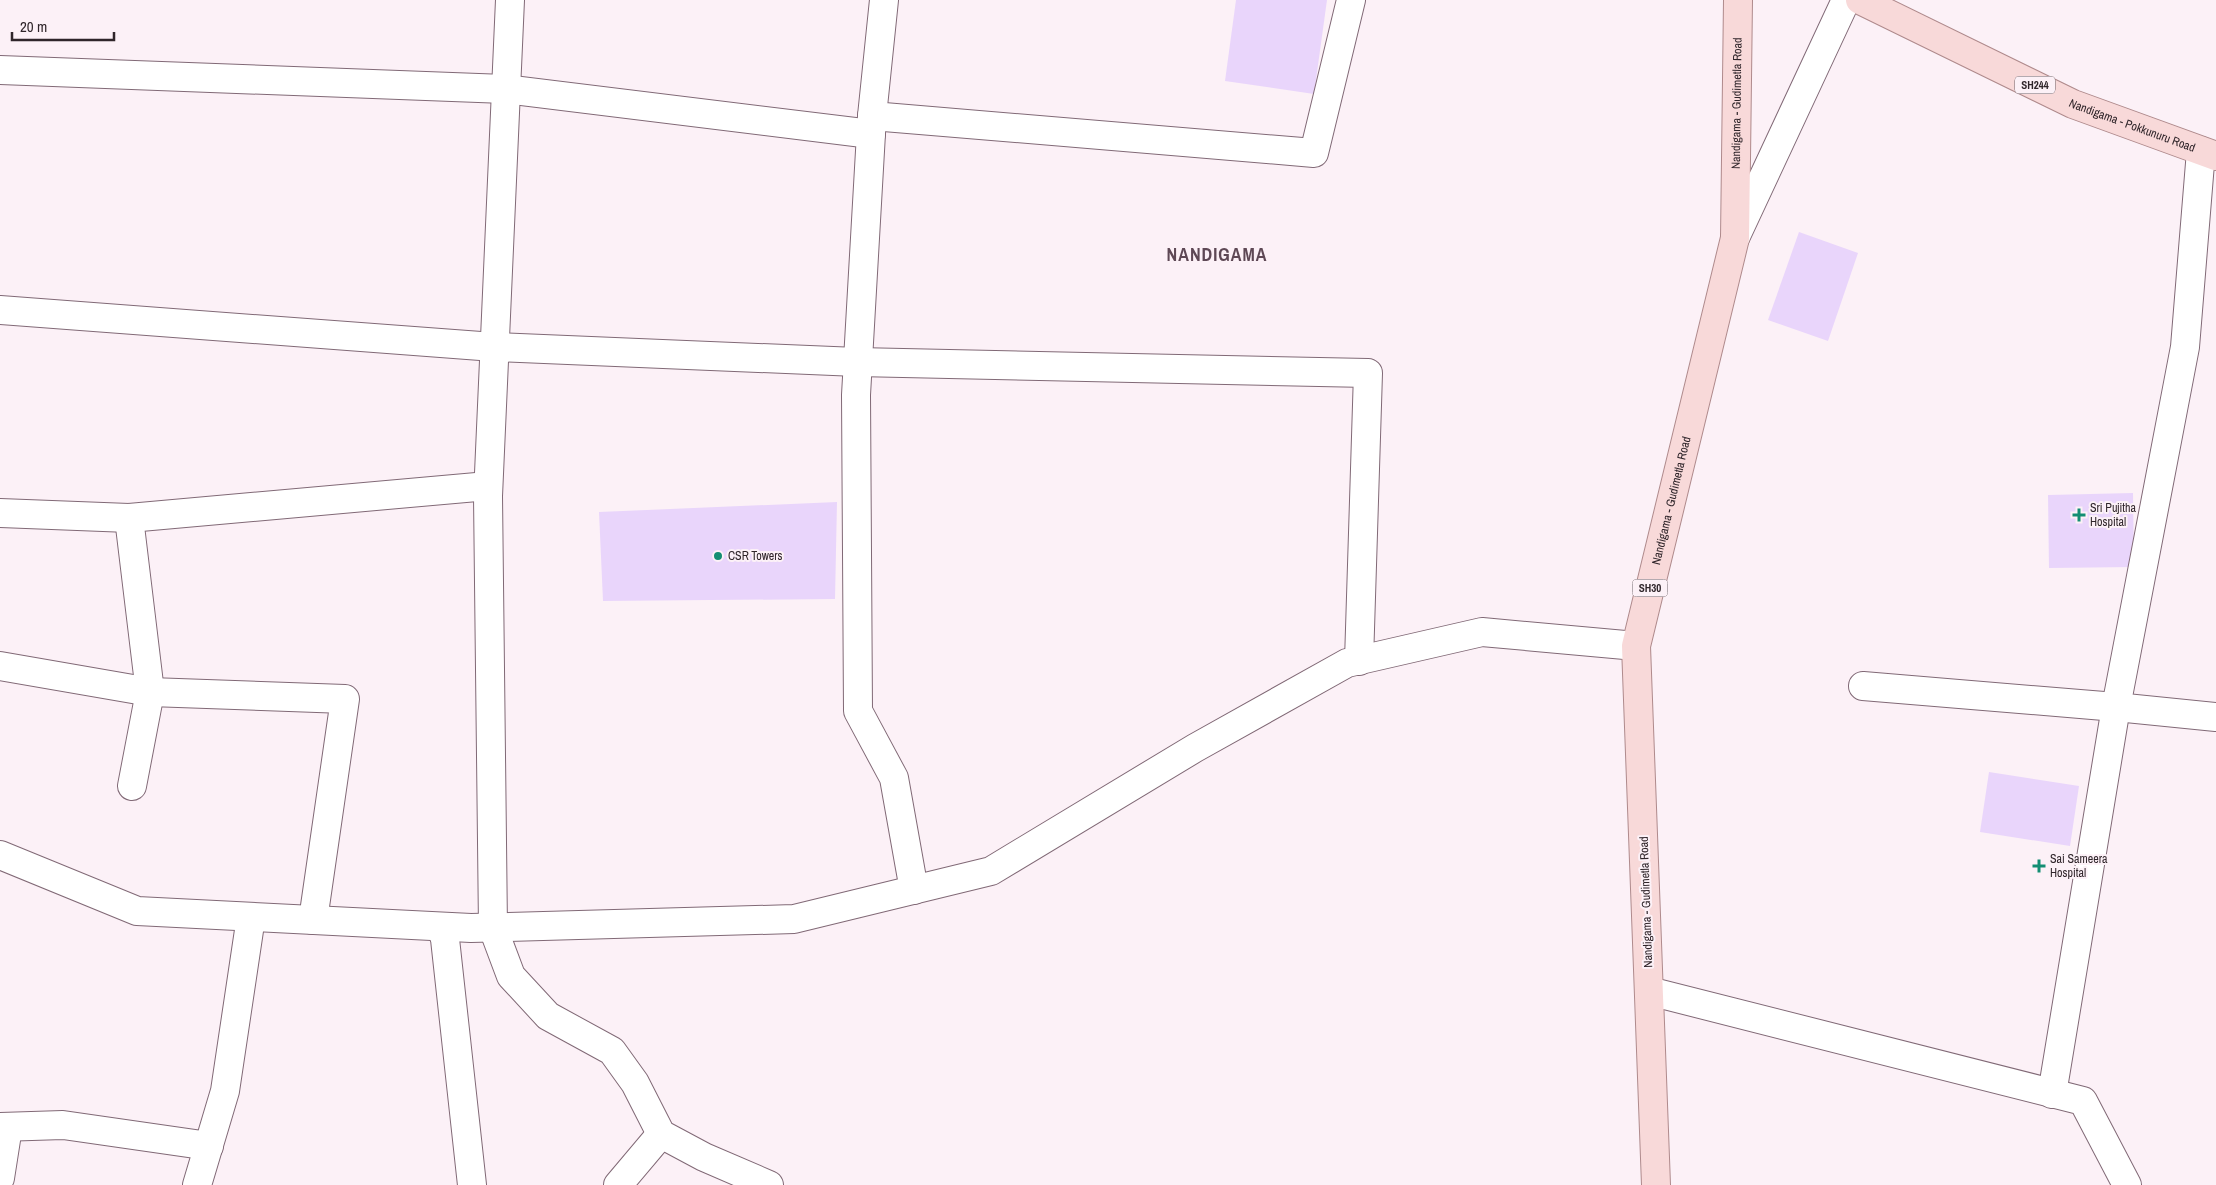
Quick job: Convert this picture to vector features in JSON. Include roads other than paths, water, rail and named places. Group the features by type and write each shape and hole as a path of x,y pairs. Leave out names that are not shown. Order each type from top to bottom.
{"main road":[{"name":"Nandigama - Gudimetla Road","path":"1656,1185 1636,646 1735,238 1738,0"},
{"name":"Nandigama - Pokkunuru Road","path":"1860,0 2073,104 2208,154"}],"street":[{"path":"510,0 488,486 493,928 510,976 548,1016 612,1051 635,1083 660,1134 704,1157 769,1185"},
{"path":"884,0 871,125 857,362 858,711 894,778 914,890"},
{"path":"0,70 505,89 871,125 1314,153 1351,0"},
{"path":"1735,238 1846,0"},
{"path":"2052,1094 2116,706 2184,346 2208,154"},
{"path":"0,310 494,347 857,362 1368,373 1359,661"},
{"path":"0,513 129,518 488,486"},
{"path":"129,518 150,692 132,786"},
{"path":"0,855 137,911 493,928 794,919 991,871 1195,748 1347,663 1482,632 1636,646"},
{"path":"0,666 150,692 345,699 312,920"},
{"path":"1863,686 2116,706 2216,717"},
{"path":"197,1185 226,1091 251,917"},
{"path":"441,927 445,939 472,1185"},
{"path":"1649,991 2082,1101 2127,1185"},
{"path":"0,1178 4,1127 63,1125 209,1146"},
{"path":"618,1185 660,1134"}],"place":[{"name":"Sri Pujitha Hospital","path":"2079,515"},
{"name":"CSR Towers","path":"718,556"},
{"name":"Sai Sameera Hospital","path":"2039,866"}],"district":[{"name":"NANDIGAMA","path":"1217,255"}]}
